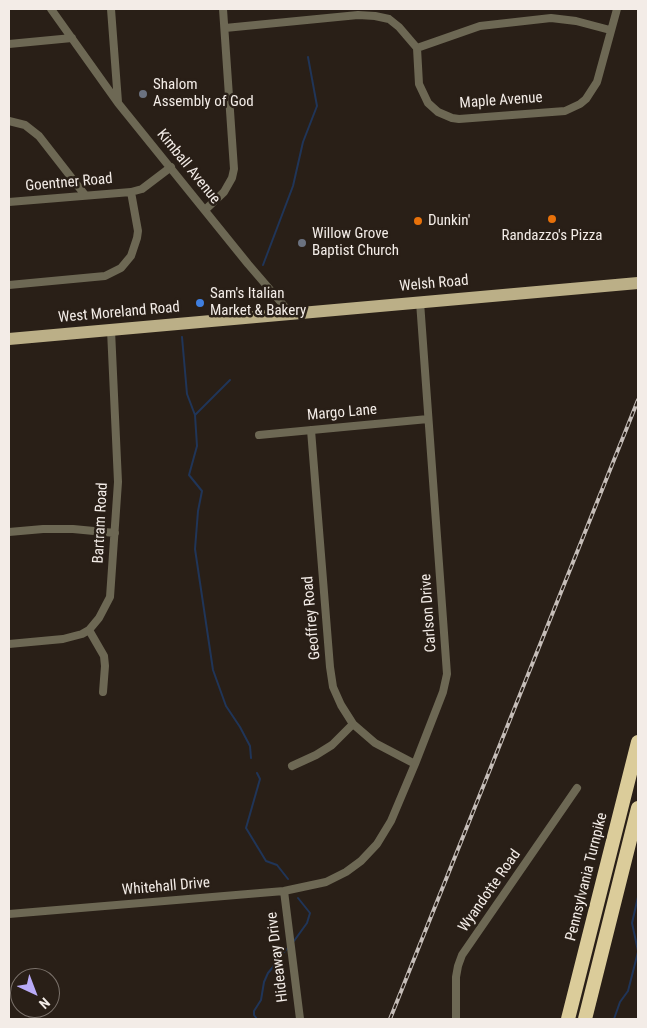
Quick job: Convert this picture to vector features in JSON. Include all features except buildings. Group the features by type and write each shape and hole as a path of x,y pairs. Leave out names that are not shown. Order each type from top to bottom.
{"highway":[{"name":"Pennsylvania Turnpike","path":"568,1019 638,742"},
{"path":"585,1019 638,808"}],"main road":[{"name":"Welsh Road","path":"233,319 638,283"},
{"name":"West Moreland Road","path":"9,339 233,319"}],"street":[{"name":"Kimball Avenue","path":"51,9 118,103 291,314"},
{"path":"111,9 118,103"},
{"path":"204,210 224,192 234,170 223,9"},
{"path":"324,9 324,19"},
{"name":"Maple Avenue","path":"417,48 421,90 428,103 438,112 452,118 565,110 580,104 594,89 617,9"},
{"path":"224,28 358,15 382,17 394,22 417,48 480,26 551,18 576,21 610,30"},
{"path":"9,44 72,38"},
{"path":"9,120 25,125 39,136 85,194"},
{"path":"9,286 105,276 121,268 131,256 138,231 131,192 142,189 150,184 171,167"},
{"name":"Goentner Road","path":"9,202 85,194 131,192"},
{"name":"Carlson Drive","path":"326,882 346,872 361,861 377,844 391,822 443,692 447,674 420,302"},
{"name":"Bartram Road","path":"89,630 99,618 110,597 118,464 111,330"},
{"name":"Margo Lane","path":"259,435 428,419"},
{"name":"Geoffrey Road","path":"311,430 333,687 341,705 353,724 375,743 415,764"},
{"path":"9,532 73,529 114,533"},
{"path":"9,644 63,639 89,630 104,656 103,692"},
{"path":"292,766 316,756 332,745 353,724"},
{"name":"Wyandotte Road","path":"456,1019 456,977 462,955 577,788"},
{"name":"Whitehall Drive","path":"9,914 284,891 326,882"},
{"name":"Hideaway Drive","path":"284,891 300,1019"}],"waterway":[{"path":"263,265 293,186 303,142 317,106 308,57"},
{"path":"182,337 187,394 195,415"},
{"path":"230,380 195,415 197,446 189,475 202,491 198,511 195,549 213,670 226,706 250,746 251,758"},
{"path":"257,773 260,779 246,828 266,861 277,865 288,879"},
{"path":"638,897 632,923 638,951"},
{"path":"294,941 307,923 310,913 298,898"},
{"path":"257,1019 254,1011 261,1000 264,982 275,961 289,947"},
{"path":"614,1019 620,1002 628,991 638,952"}],"railway":[{"path":"390,1019 638,400"}],"place":[{"name":"Shalom Assembly of God","path":"143,94"},
{"name":"Randazzo's Pizza","path":"552,219"},
{"name":"Dunkin'","path":"418,221"},
{"name":"Willow Grove Baptist Church","path":"302,243"},
{"name":"Sam's Italian Market & Bakery","path":"200,303"}]}
